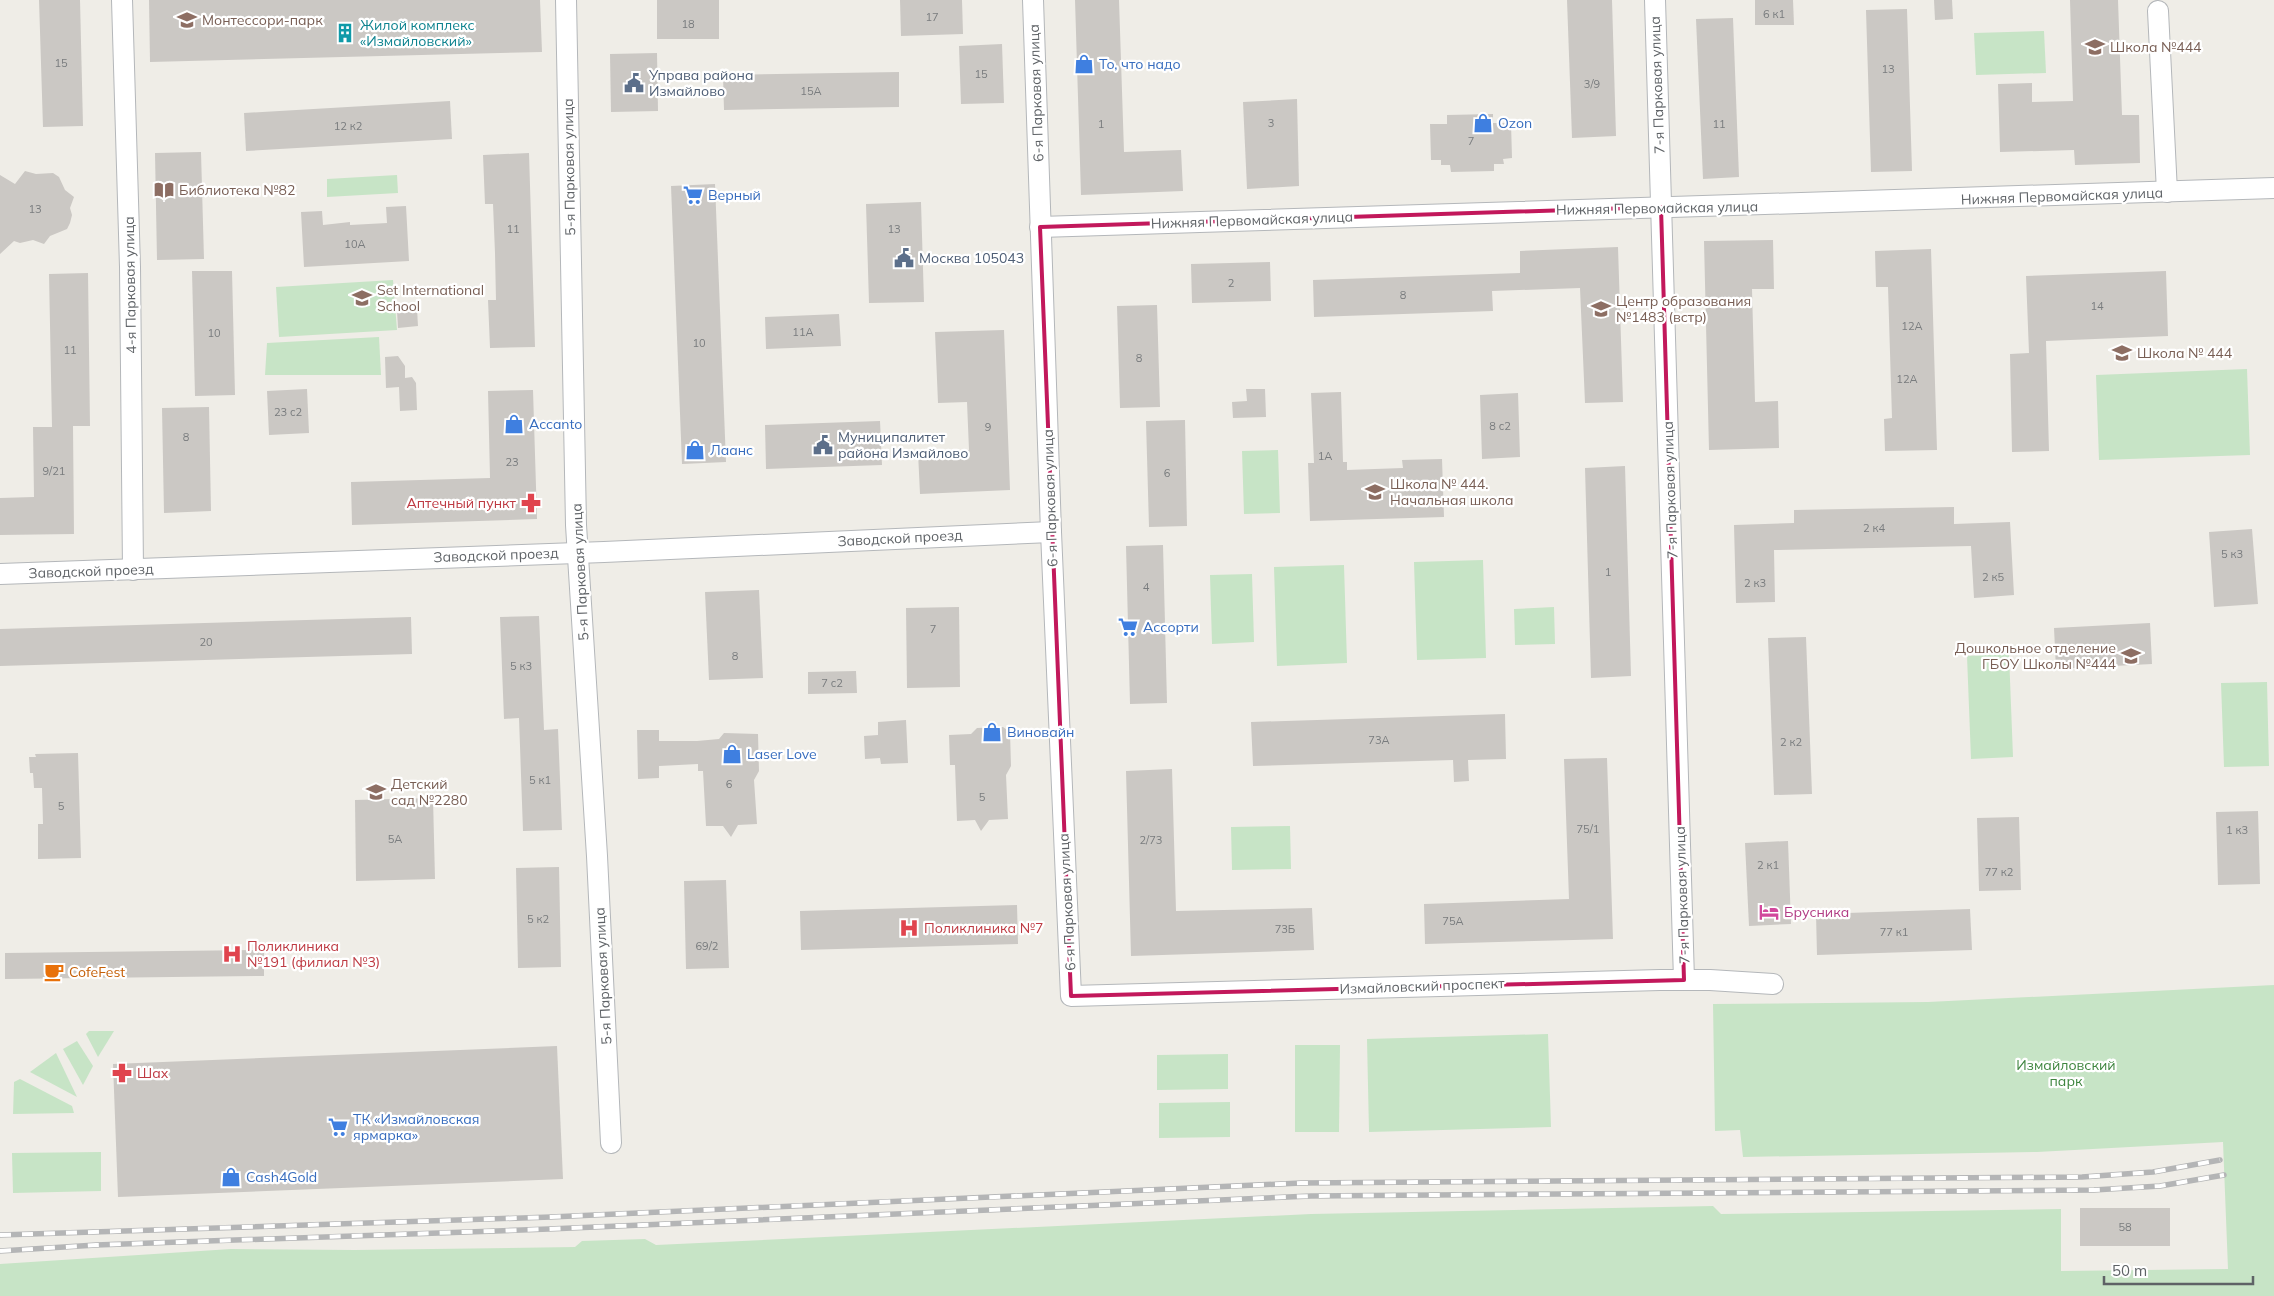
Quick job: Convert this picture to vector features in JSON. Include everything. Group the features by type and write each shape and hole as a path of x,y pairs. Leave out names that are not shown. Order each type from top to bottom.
{"street":[{"name":"4-я Парковая улица","path":"122,0 130,257 133,570"},
{"name":"5-я Парковая улица","path":"566,0 578,552 597,856 611,1143"},
{"name":"6-я Парковая улица","path":"1033,0 1051,532 1072,996"},
{"name":"7-я Парковая улица","path":"1655,0 1684,980"},
{"path":"2158,11 2167,192"},
{"name":"Нижняя Первомайская улица","path":"1040,227 2274,188"},
{"name":"Заводской проезд","path":"0,574 1051,532"},
{"name":"Измайловский проспект","path":"1072,996 1684,980 1773,984"}],"highlighted area":[{"path":"1661,207 1684,980 1071,996 1040,227"}],"green space":[{"path":"2044,31 2046,73 1976,75 1974,33"},
{"path":"397,175 398,193 327,197 327,179"},
{"path":"393,280 397,330 279,337 276,287"},
{"path":"379,337 381,375 265,375 267,343"},
{"path":"2247,369 2250,455 2099,460 2096,375"},
{"path":"1278,450 1280,513 1244,514 1242,451"},
{"path":"1483,560 1486,658 1417,660 1414,562"},
{"path":"1344,565 1347,663 1277,666 1274,567"},
{"path":"1252,574 1254,642 1212,644 1210,575"},
{"path":"1554,607 1555,644 1515,645 1514,609"},
{"path":"2009,654 2013,757 1971,759 1967,656"},
{"path":"2267,682 2269,766 2224,767 2221,683"},
{"path":"1290,826 1291,869 1232,870 1231,827"},
{"name":"Измайловский парк","path":"2274,985 2274,1296 0,1296 0,1264 231,1249 355,1250 575,1247 582,1241 645,1239 656,1245 1311,1214 1713,1206 1721,1214 2061,1209 2061,1271 2228,1269 2223,1142 2037,1152 1743,1157 1740,1130 1715,1131 1713,1004 1928,1002"},
{"path":"89,1031 114,1031 98,1057 86,1034"},
{"path":"1548,1034 1551,1127 1369,1132 1367,1039"},
{"path":"77,1041 93,1066 83,1085 63,1049"},
{"path":"1295,1045 1340,1045 1339,1132 1295,1132"},
{"path":"56,1053 77,1097 30,1072"},
{"path":"1228,1054 1228,1089 1157,1090 1157,1055"},
{"path":"20,1079 72,1106 74,1113 13,1114 14,1082"},
{"path":"1230,1102 1230,1137 1159,1138 1159,1103"},
{"path":"101,1152 101,1191 13,1193 12,1153"}],"building":[{"path":"39,0 80,0 83,126 43,127"},
{"name":"Жилой комплекс «Измайловский»","path":"149,0 540,0 542,52 150,62"},
{"path":"657,0 719,0 719,39 657,39"},
{"path":"900,0 962,0 963,34 901,36"},
{"path":"1075,0 1119,0 1124,152 1181,150 1183,191 1081,195"},
{"path":"1567,0 1612,0 1616,136 1572,138"},
{"path":"1755,0 1793,0 1794,25 1755,25"},
{"path":"1934,0 1952,0 1953,19 1935,20"},
{"name":"Школа №444","path":"2070,0 2118,0 2122,115 2139,115 2140,163 2075,165 2074,150 2000,152 1998,84 2032,83 2032,102 2073,101"},
{"path":"1907,9 1912,171 1871,172 1866,10"},
{"path":"1733,18 1739,177 1703,179 1696,19"},
{"path":"1002,44 1004,103 961,104 959,46"},
{"name":"Управа района Измайлово","path":"657,53 658,111 611,112 610,54"},
{"path":"899,72 899,107 724,110 723,75"},
{"path":"1297,99 1299,186 1247,189 1243,102"},
{"path":"450,101 452,139 246,151 244,113"},
{"path":"1493,114 1493,123 1511,123 1512,158 1503,159 1504,164 1494,164 1494,171 1451,172 1450,165 1441,165 1441,160 1431,160 1430,124 1447,124 1447,115"},
{"path":"201,152 204,259 157,260 155,153"},
{"path":"529,153 535,347 490,348 488,300 496,300 495,253 493,204 485,204 483,155"},
{"path":"25,171 36,174 53,173 59,177 65,190 74,197 70,208 72,215 70,223 67,229 50,236 44,244 33,240 20,243 14,241 0,254 0,175 15,184"},
{"path":"715,184 726,462 682,464 671,186"},
{"path":"921,202 924,302 869,303 866,204"},
{"path":"406,206 409,261 304,267 301,212 322,211 323,225 350,222 350,225 387,223 386,207"},
{"path":"1773,240 1774,289 1752,289 1755,402 1778,401 1779,448 1709,450 1704,241"},
{"path":"1618,247 1623,402 1585,403 1580,288 1492,291 1493,311 1314,317 1313,280 1520,273 1520,251"},
{"path":"1931,249 1937,450 1885,451 1884,419 1892,418 1888,287 1876,287 1875,251"},
{"path":"1270,262 1271,301 1192,303 1191,264"},
{"path":"192,271 232,271 235,395 195,396"},
{"path":"2166,271 2168,336 2046,341 2049,451 2012,452 2010,354 2029,353 2026,276"},
{"path":"88,273 90,426 73,426 74,534 0,535 0,498 34,497 33,427 52,427 49,274"},
{"path":"1157,305 1160,407 1120,408 1117,306"},
{"path":"417,309 418,326 398,328 397,310"},
{"path":"839,314 841,346 766,349 765,317"},
{"path":"1004,330 1010,490 920,494 918,452 969,450 967,402 938,403 935,332"},
{"path":"398,356 405,366 405,378 412,377 416,383 417,410 400,411 399,387 386,388 385,357"},
{"path":"307,389 309,433 269,435 267,391"},
{"path":"1246,389 1265,389 1266,417 1233,418 1232,402 1247,401"},
{"path":"533,390 537,519 352,525 351,482 490,478 488,391"},
{"path":"1341,392 1343,462 1347,462 1347,470 1403,468 1402,460 1442,459 1444,517 1310,521 1308,463 1314,463 1311,393"},
{"path":"1518,393 1520,457 1482,459 1480,395"},
{"path":"209,407 211,511 164,513 162,408"},
{"path":"1185,420 1187,526 1149,527 1146,421"},
{"name":"Муниципалитет района Измайлово","path":"880,421 882,465 766,469 765,425"},
{"path":"1625,466 1631,676 1591,678 1585,468"},
{"path":"1954,507 1954,524 2010,522 2014,595 1974,598 1971,546 1774,550 1775,602 1736,603 1734,525 1794,523 1794,510"},
{"path":"2252,529 2258,604 2214,607 2209,532"},
{"path":"1163,545 1167,703 1130,704 1126,546"},
{"path":"759,590 763,678 709,680 705,592"},
{"path":"959,607 960,687 907,688 906,608"},
{"path":"539,616 544,730 558,729 562,830 523,831 519,718 504,719 500,617"},
{"path":"411,617 412,654 0,666 0,629"},
{"path":"2150,623 2152,664 2056,669 2054,628"},
{"path":"1806,637 1812,794 1774,795 1768,638"},
{"path":"856,671 857,693 808,694 808,672"},
{"path":"1505,714 1506,759 1468,760 1469,781 1454,782 1453,760 1253,766 1251,722"},
{"path":"906,720 908,763 881,764 880,758 865,759 864,736 878,735 878,722"},
{"path":"1003,727 1010,732 1011,766 1006,775 1008,819 989,820 981,831 975,820 957,821 955,765 950,765 949,735 971,734 977,728"},
{"path":"637,730 659,730 659,741 719,739 724,733 758,734 759,771 754,780 757,824 738,825 731,837 723,826 706,826 703,771 698,771 698,764 659,766 659,778 638,779"},
{"path":"78,753 81,858 38,859 38,824 43,824 42,788 34,788 33,773 30,773 29,757 36,757 35,754"},
{"path":"1607,758 1613,939 1425,944 1424,904 1569,899 1564,759"},
{"path":"1172,769 1176,911 1312,908 1314,950 1131,956 1126,771"},
{"path":"433,798 435,879 356,881 355,800"},
{"path":"2258,811 2260,884 2218,885 2216,812"},
{"path":"2019,817 2021,890 1979,891 1977,818"},
{"path":"1788,841 1791,924 1749,926 1745,843"},
{"path":"559,867 561,967 518,968 516,868"},
{"path":"726,880 729,968 686,969 684,881"},
{"path":"1017,905 1018,944 801,950 800,911"},
{"path":"1970,909 1972,950 1817,955 1816,914"},
{"path":"264,950 264,976 5,979 5,953"},
{"name":"ТК «Измайловская ярмарка»","path":"557,1046 563,1179 118,1197 113,1064"},
{"path":"2080,1208 2170,1208 2170,1246 2080,1246"}],"railway":[{"path":"0,1235 551,1217 1301,1183 2082,1177 2153,1172 2220,1160"},
{"path":"0,1251 96,1245 549,1229 1311,1196 2094,1190 2160,1186 2224,1175"}],"place":[{"name":"Монтессори-парк","path":"187,20"},
{"name":"Жилой комплекс «Измайловский»","path":"345,33"},
{"name":"Школа №444","path":"2095,47"},
{"name":"То, что надо","path":"1084,64"},
{"name":"Управа района Измайлово","path":"634,83"},
{"name":"Ozon","path":"1483,123"},
{"name":"Библиотека №82","path":"164,190"},
{"name":"Верный","path":"693,195"},
{"name":"Москва 105043","path":"904,258"},
{"name":"Set International School","path":"362,298"},
{"name":"Центр образования №1483 (встр)","path":"1601,309"},
{"name":"Школа № 444","path":"2122,353"},
{"name":"Accanto","path":"514,424"},
{"name":"Муниципалитет района Измайлово","path":"823,445"},
{"name":"Лаанс","path":"695,450"},
{"name":"Школа № 444. Начальная школа","path":"1375,492"},
{"name":"Аптечный пункт","path":"531,503"},
{"name":"Ассорти","path":"1128,627"},
{"name":"Дошкольное отделение ГБОУ Школы №444","path":"2131,656"},
{"name":"Виновайн","path":"992,732"},
{"name":"Laser Love","path":"732,754"},
{"name":"Детский сад №2280","path":"376,792"},
{"name":"Брусника","path":"1769,912"},
{"name":"Поликлиника №7","path":"909,928"},
{"name":"Поликлиника №191 (филиал №3)","path":"232,954"},
{"name":"CofeFest","path":"54,972"},
{"name":"Шах","path":"122,1073"},
{"name":"ТК «Измайловская ярмарка»","path":"338,1127"},
{"name":"Cash4Gold","path":"231,1177"}]}
